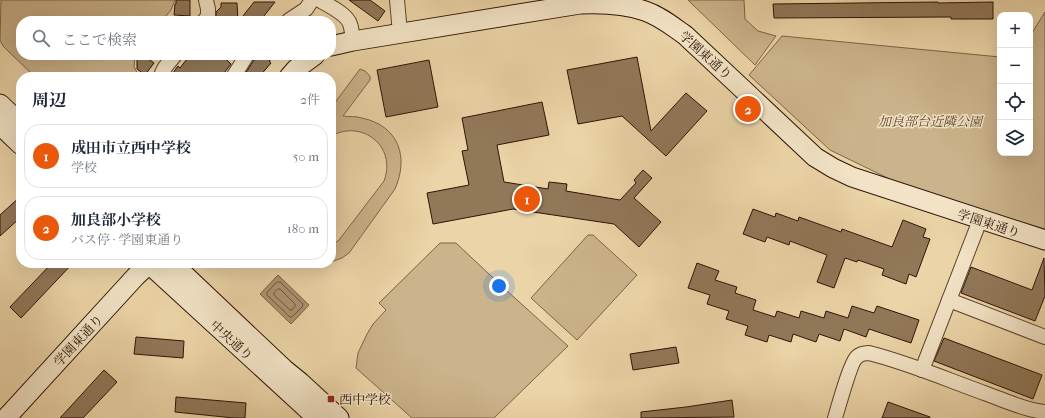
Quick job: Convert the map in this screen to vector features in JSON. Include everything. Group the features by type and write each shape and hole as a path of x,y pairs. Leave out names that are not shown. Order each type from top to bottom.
{"street":[{"path":"206,0 208,16"},
{"path":"296,16 306,9 312,0"},
{"path":"319,0 336,10 347,19 350,24 353,40"},
{"path":"397,0 400,33"},
{"name":"学園東通り","path":"336,45 353,40 580,4 602,3 626,6 645,11 662,19 685,35 815,156 833,168 852,177 1045,240"},
{"path":"162,72 171,60"},
{"path":"236,72 244,60"},
{"path":"293,72 309,60"},
{"path":"0,104 16,119"},
{"path":"0,125 16,139"},
{"path":"922,370 980,220"},
{"name":"学園東通り","path":"6,418 144,268"},
{"name":"中央通り","path":"154,268 317,418"},
{"name":"中央通り","path":"177,268 284,369 339,418"},
{"path":"949,300 1045,337"},
{"path":"835,418 856,357 869,353 922,370 1010,403 1039,412 1045,412"}],"green space":[{"path":"1,0 175,0 171,10 166,16 16,16 16,59 3,46 0,40"},
{"path":"688,0 744,0 745,19 758,31 776,36 755,65"},
{"name":"加良部台近隣公園","path":"1045,12 1045,229 906,187 830,150 749,75 782,36 997,57 997,156 1033,156 1033,31"},
{"path":"17,60 135,60 134,67 137,72 30,72"},
{"path":"360,69 365,71 370,76 370,80 343,116 362,118 375,122 385,128 398,144 401,166 395,189 349,253 336,260 336,242 384,181 387,168 386,157 381,147 374,139 365,134 354,131 336,134 336,101"},
{"path":"588,235 593,235 637,275 577,340 531,298"},
{"path":"440,243 456,243 568,346 494,418 412,418 356,368 358,353 367,334 373,324 386,310 379,303"}],"water":[{"path":"278,275 309,305 291,324 260,294"}],"building":[{"path":"176,0 190,0 190,16 174,15"},
{"path":"349,0 370,0 385,11 378,21"},
{"path":"254,2 275,2 264,16 243,16"},
{"path":"993,2 993,19 951,19 951,17 774,18 773,4"},
{"path":"221,3 237,3 238,16 216,16 216,12 221,7"},
{"path":"637,57 651,131 686,93 707,111 666,156 622,116 578,124 567,70"},
{"path":"137,60 150,60 154,63 147,72 141,72 137,69"},
{"path":"186,60 227,60 231,64 225,72 174,72 178,66 180,68"},
{"path":"254,60 270,60 269,61 271,63 263,72 246,72"},
{"path":"429,60 438,107 386,117 377,70"},
{"path":"542,102 549,135 497,145 504,182 548,189 549,182 567,184 566,191 620,200 636,183 634,180 643,170 652,178 634,198 661,222 639,247 614,224 513,209 433,224 427,193 469,185 462,151 468,150 462,118"},
{"path":"16,201 16,222 0,236 0,215"},
{"path":"753,209 775,217 776,213 798,221 799,217 841,232 842,229 892,247 903,220 926,229 923,237 930,239 916,277 909,274 906,284 882,275 884,269 858,260 857,262 845,258 834,288 817,282 827,255 790,241 789,245 767,237 765,242 743,234"},
{"path":"1044,258 1045,296 1035,321 961,293 971,267 1032,290"},
{"path":"697,263 719,271 715,280 737,287 735,293 756,300 753,310 775,317 777,311 799,318 801,311 824,318 826,311 848,318 852,306 874,313 877,306 919,320 911,343 869,329 866,337 844,329 840,341 819,334 816,342 793,334 791,342 769,335 767,342 745,335 748,326 726,319 729,311 707,304 710,295 688,288"},
{"path":"47,268 68,268 21,318 10,307"},
{"path":"136,337 184,341 183,358 134,354"},
{"path":"944,338 1042,375 1033,399 934,361"},
{"path":"676,347 679,363 633,370 630,354"},
{"path":"104,370 117,382 83,418 60,418"},
{"path":"176,397 246,403 245,418 175,412"},
{"path":"732,400 734,417 641,418 641,412"},
{"path":"888,402 930,417 930,418 882,418"}],"place":[{"name":"加良部小学校","path":"748,109"},
{"name":"成田市立西中学校","path":"527,199"},
{"name":"西中学校","path":"331,399"}]}
